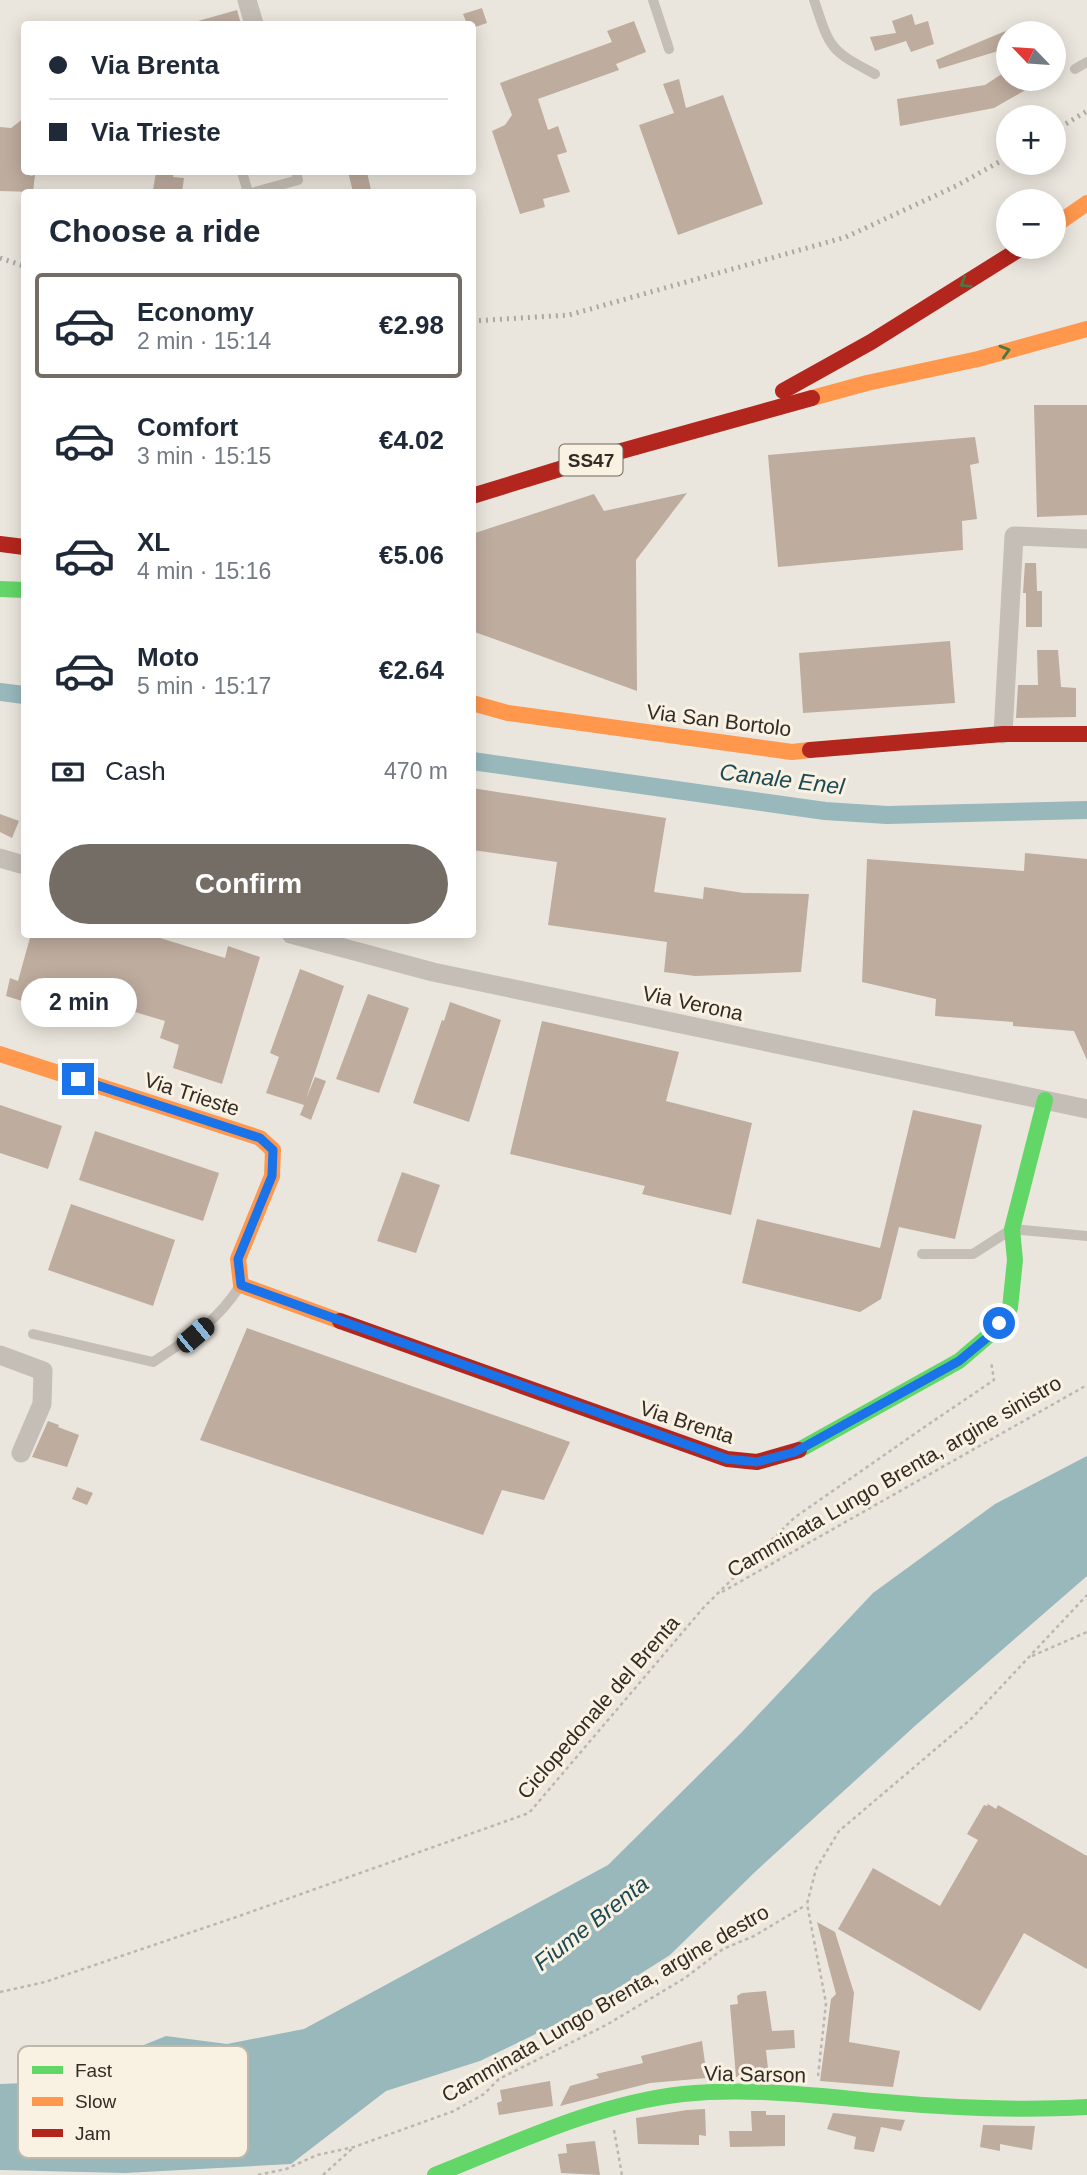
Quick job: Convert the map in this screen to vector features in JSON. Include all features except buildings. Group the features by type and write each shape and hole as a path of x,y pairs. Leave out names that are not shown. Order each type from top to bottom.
{"main road":[{"path":"1066,218 1087,204"},
{"path":"709,426 828,367 1004,259"},
{"name":"SS47","path":"476,495 709,426 867,383 978,359 1087,329"},
{"name":"SS47","path":"867,383 958,347"},
{"path":"0,544 21,547"},
{"path":"0,589 21,590"},
{"name":"Via San Bortolo","path":"476,705 508,713 792,752 1003,734 1087,734"},
{"name":"Via Trieste","path":"0,1054 260,1138 273,1150 272,1176 238,1259 241,1285"},
{"name":"Via Brenta","path":"241,1285 727,1459 757,1462 795,1452 959,1361 988,1337 1010,1308 1015,1260 1012,1229 1045,1100"},
{"name":"Via Sarson","path":"435,2175 627,2102 683,2095 739,2092 947,2108 1045,2111 1087,2107"}],"street":[{"path":"247,0 253,21"},
{"path":"1003,734 1014,536 1087,539"},
{"path":"0,858 21,863"},
{"name":"Via Verona","path":"306,938 447,975 1087,1109"},
{"path":"0,1355 43,1371 42,1404 21,1452"}],"lane":[{"path":"653,0 669,49"},
{"path":"814,0 828,40 842,57 874,74"},
{"path":"1075,69 1087,62"},
{"path":"266,189 298,180 297,175"},
{"path":"922,1254 973,1254 1012,1229 1087,1236"},
{"path":"33,1334 153,1362 195,1335 223,1311 241,1285"}],"path":[{"name":"Ciclopedonale del Brenta","path":"0,1992 45,1982 243,1915 528,1813 716,1595 794,1518 994,1380 988,1337"},
{"name":"Camminata Lungo Brenta, argine sinistro","path":"716,1595 1087,1385"},
{"path":"815,2096 826,2003 807,1904 816,1869 839,1831 971,1719 1087,1595"},
{"path":"1028,1658 1087,1632"},
{"name":"Camminata Lungo Brenta, argine destro","path":"258,2175 286,2169 317,2155 354,2147 454,2111 484,2094 499,2079 608,2024 685,1978 723,1949 754,1936 807,1904"},
{"path":"610,2108 622,2175"},
{"path":"323,2175 354,2147"}],"water":[{"name":"Fiume Brenta","path":"1087,1456 1087,1576 916,1725 755,1872 670,1955 577,2014 480,2061 386,2091 291,2164 125,2173 0,2170 0,2084 18,2083 18,2158 248,2158 248,2046 141,2046 166,2036 227,2044 304,2029 608,1865 741,1733 873,1593 995,1504"}],"waterway":[{"name":"Canale Enel","path":"0,692 21,695"},
{"name":"Canale Enel","path":"476,762 825,811 887,815 1087,810"}],"railway":[{"path":"1066,124 1087,111"},
{"path":"476,321 569,315 846,237 956,186 996,164"},
{"path":"0,258 21,265"}],"traffic: fast":[{"path":"0,589 21,590"},
{"path":"799,1450 959,1361 987,1337 1010,1308 1015,1260 1012,1229 1045,1100"},
{"path":"435,2175 556,2126 619,2106 683,2094 733,2091 961,2107 1087,2107"}],"traffic: slow":[{"path":"1066,218 1087,203"},
{"path":"812,398 978,359 1087,329"},
{"path":"476,704 508,713 792,752 810,750"},
{"path":"0,1054 260,1138 273,1150 272,1176 238,1259 241,1285 340,1321"}],"traffic: jam":[{"path":"783,391 871,342 1004,259"},
{"path":"476,495 589,460 812,398"},
{"path":"0,544 21,547"},
{"path":"810,750 1003,734 1087,734"},
{"path":"340,1321 727,1459 757,1462 799,1450"}],"route":[{"path":"78,1079 260,1138 273,1150 272,1176 238,1259 241,1285 727,1459 757,1462 795,1452 959,1361 988,1337 999,1323"}]}
